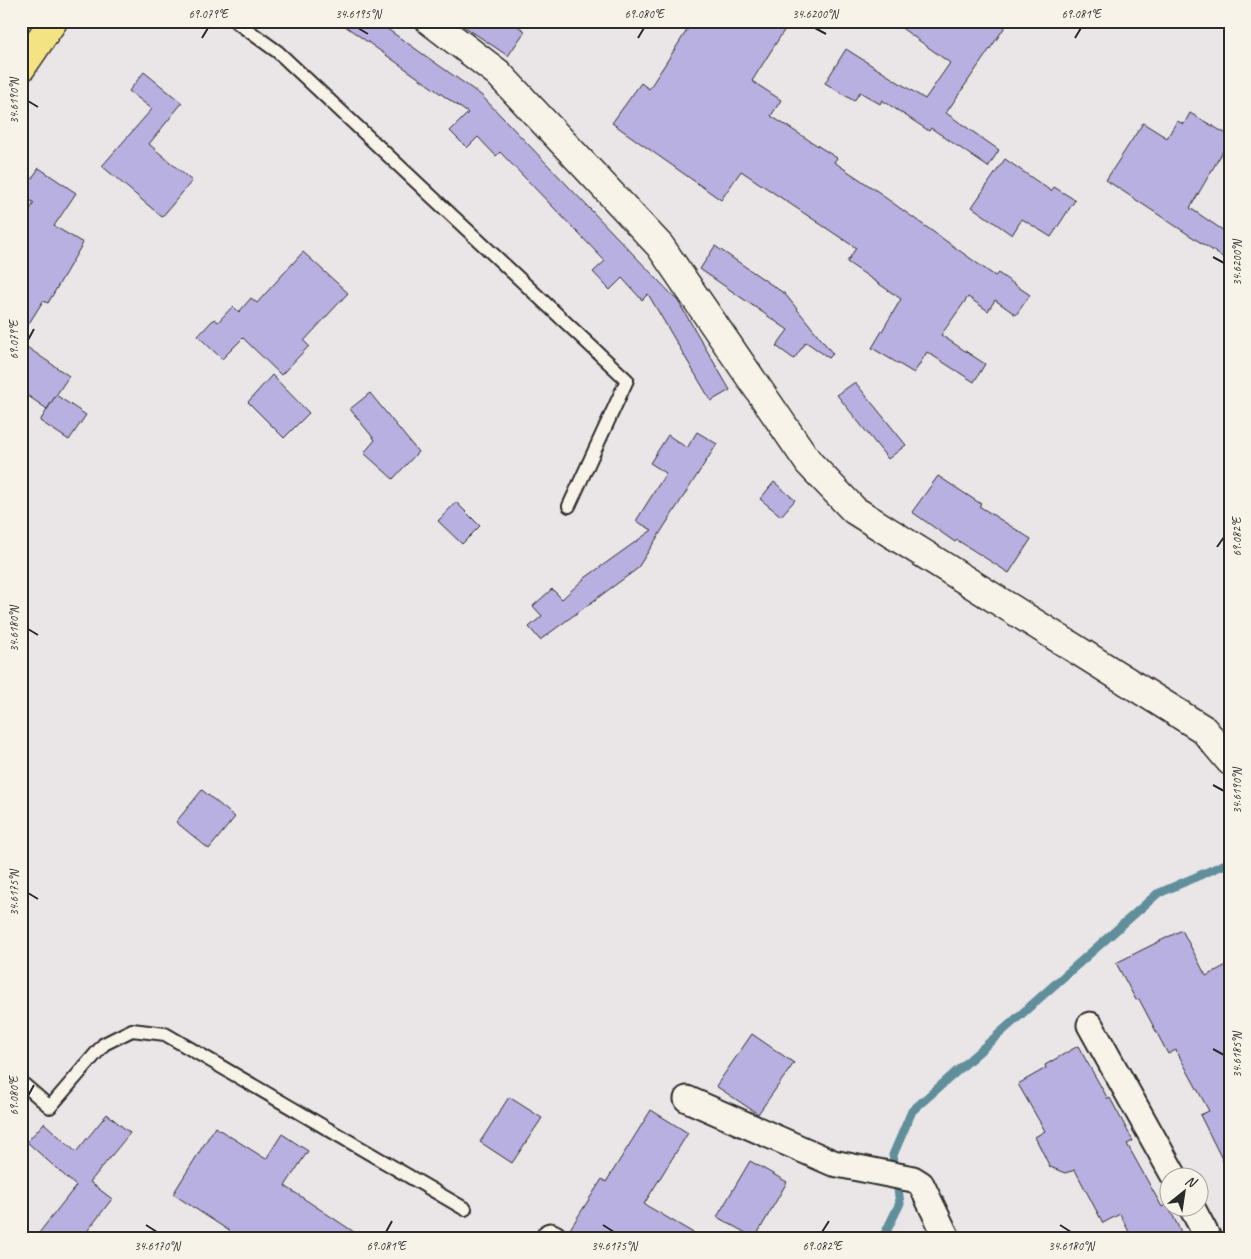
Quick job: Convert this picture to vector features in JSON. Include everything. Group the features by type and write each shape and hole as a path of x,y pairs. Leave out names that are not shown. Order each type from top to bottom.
{"highway":[{"path":"21,68 53,21"}],"street":[{"path":"430,21 498,73 660,246 809,462 854,510 1204,729 1230,761"},
{"path":"1090,1026 1168,1166"},
{"path":"687,1099 833,1163 913,1179 921,1184 947,1238"},
{"path":"1196,1216 1208,1238"}],"lane":[{"path":"235,21 278,52 627,380 569,506"},
{"path":"21,1082 50,1107 104,1044 132,1030 165,1034 464,1209"}],"building":[{"path":"338,21 376,21 481,95 678,301 730,390 711,401 648,294 642,300 622,278 610,290 593,272 605,261 500,152 496,156 478,137 467,148 450,131 468,113"},
{"path":"456,21 510,21 525,31 508,56"},
{"path":"693,21 790,21 752,81 781,100 771,116 837,158 834,162 995,276 998,273 1030,295 1016,315 995,300 988,311 968,297 941,335 985,364 974,382 927,352 914,373 872,348 901,299 847,262 856,248 741,171 721,200 612,123 641,83 649,89"},
{"path":"892,21 1009,21 946,113 999,150 988,167 931,128 929,131 882,100 880,104 860,92 854,101 825,83 846,49 925,99 950,63"},
{"path":"144,72 182,103 149,144 192,181 162,217 102,166 152,109 129,91"},
{"path":"1190,113 1230,136 1190,208 1230,235 1230,262 1106,180 1143,123 1167,138 1177,121 1184,124"},
{"path":"1005,159 1051,191 1054,187 1075,200 1051,237 1022,219 1012,235 972,207"},
{"path":"39,168 76,193 54,226 83,243 48,303 43,301 21,336 21,224 34,203 21,194"},
{"path":"715,246 785,294 833,354 829,358 806,342 794,359 776,346 788,330 700,269"},
{"path":"303,252 348,293 304,341 309,346 281,375 243,338 222,359 198,336 214,319 218,322 233,306 239,312 251,298 257,303"},
{"path":"21,343 69,376 47,409 21,391"},
{"path":"272,375 309,413 284,438 248,402"},
{"path":"855,382 906,445 888,459 837,395"},
{"path":"370,393 418,452 393,479 364,453 375,440 350,409"},
{"path":"56,395 86,415 69,440 40,421"},
{"path":"697,432 717,444 637,569 540,640 529,627 542,616 533,606 552,589 562,599 585,578 652,530 636,521 666,473 650,463 668,435 687,448"},
{"path":"938,476 981,504 979,506 1031,539 1009,573 957,540 955,542 912,512"},
{"path":"774,482 795,500 781,516 760,499"},
{"path":"456,502 480,526 462,544 438,521"},
{"path":"202,790 235,817 209,849 176,822"},
{"path":"1182,930 1206,976 1230,963 1230,1175 1200,1115 1209,1111 1176,1050 1168,1054 1139,999 1136,1000 1116,963"},
{"path":"752,1034 794,1063 758,1114 716,1086"},
{"path":"1078,1046 1108,1099 1110,1098 1133,1141 1127,1144 1158,1200 1158,1216 1173,1216 1184,1238 1132,1238 1120,1214 1103,1223 1075,1170 1065,1173 1050,1167 1035,1137 1045,1131 1018,1084 1046,1068 1045,1065"},
{"path":"509,1097 542,1118 512,1163 480,1142"},
{"path":"651,1110 688,1133 644,1204 702,1238 583,1238 570,1229 602,1179 606,1182"},
{"path":"107,1114 130,1133 90,1182 112,1199 82,1238 35,1238 76,1186 27,1142 44,1123 76,1152"},
{"path":"215,1127 266,1159 282,1134 308,1151 285,1186 363,1238 240,1238 173,1194"},
{"path":"750,1161 787,1182 755,1238 717,1217"}],"waterway":[{"path":"883,1238 900,1203 893,1155 912,1111 1157,894 1230,862"}]}
